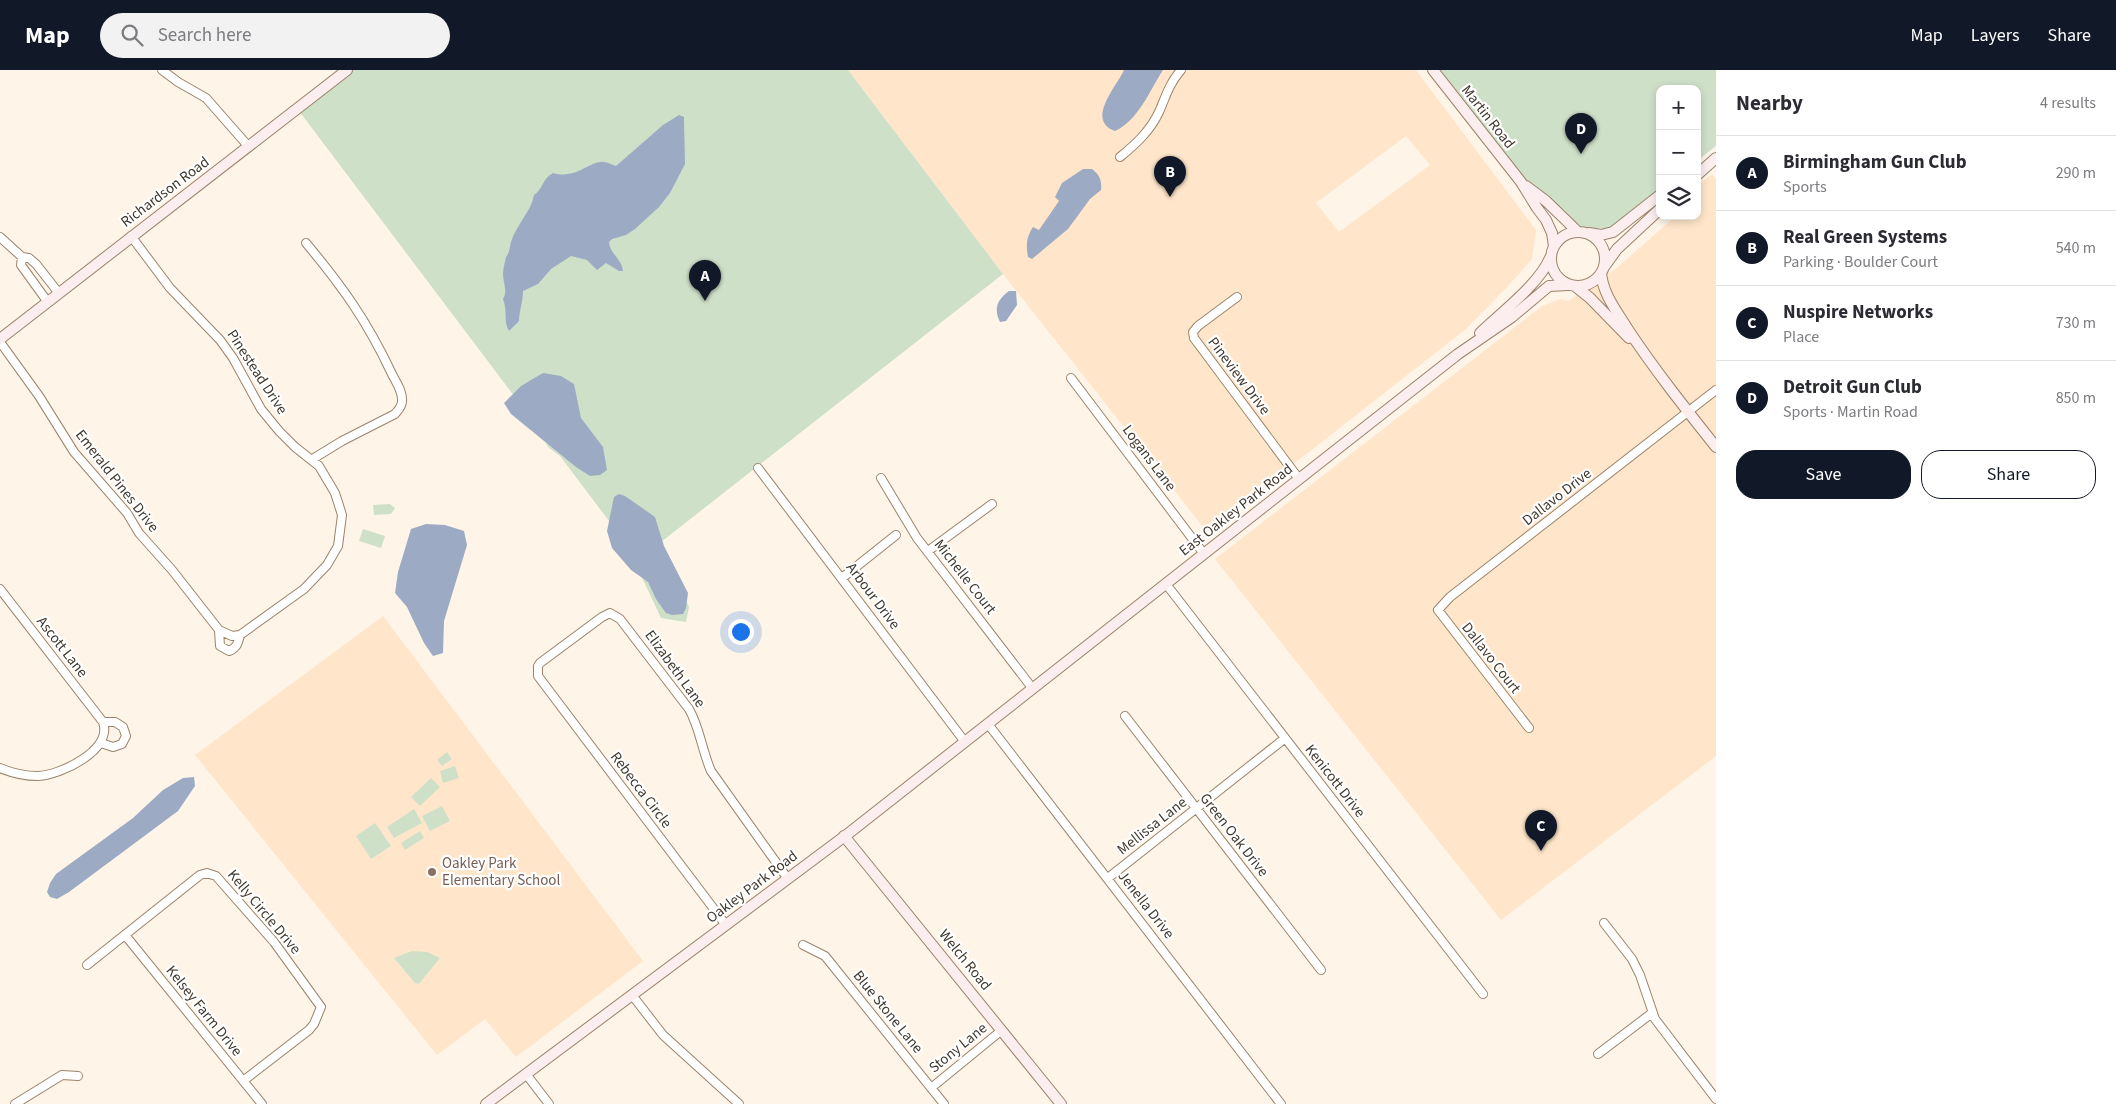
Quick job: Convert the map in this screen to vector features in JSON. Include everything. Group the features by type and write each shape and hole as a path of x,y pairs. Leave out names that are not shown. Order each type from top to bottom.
{"street":[{"path":"162,70 178,82 206,98 249,147"},
{"name":"Richardson Road","path":"0,340 58,292 348,70"},
{"path":"1120,157 1139,142 1149,129 1158,113 1170,83 1181,70"},
{"name":"Martin Road","path":"1433,70 1521,182 1546,220 1552,233 1552,251"},
{"path":"1701,163 1716,152"},
{"path":"1701,171 1716,158"},
{"name":"Martin Road","path":"1521,182 1582,232"},
{"path":"1643,353 1590,298 1572,285 1560,280 1554,273 1551,265 1552,251 1563,236 1582,232 1601,235 1613,232 1656,198"},
{"path":"1572,285 1590,283 1617,249 1656,213"},
{"path":"1582,232 1600,243 1605,259 1602,270 1602,286 1611,303 1643,353 1716,447"},
{"name":"Pinestead Drive","path":"132,236 170,288 220,340 233,358 262,409 273,423 295,447 319,466 329,482 342,514 338,546 327,565 312,582 236,636"},
{"path":"0,237 22,257 30,258 58,292"},
{"path":"306,243 354,303 374,337 400,390 402,402 401,407 395,414 342,441 311,460"},
{"name":"East Oakley Park Road","path":"1458,354 1535,281 1546,266 1552,251"},
{"path":"22,257 21,265 47,301"},
{"name":"East Oakley Park Road","path":"1033,689 1458,354 1512,317 1549,286 1572,285"},
{"name":"Pineview Drive","path":"1237,298 1198,326 1193,332 1194,338 1299,479"},
{"name":"Emerald Pines Drive","path":"0,340 39,396 74,452 127,513 139,533 172,570 219,630 236,636 238,645 234,649 224,650 220,646 219,630"},
{"name":"Logans Lane","path":"1071,378 1204,554"},
{"name":"Dallavo Drive","path":"1443,604 1716,390"},
{"name":"Arbour Drive","path":"758,468 966,742"},
{"name":"Michelle Court","path":"881,478 899,511 1033,689"},
{"path":"928,551 992,504"},
{"path":"842,578 896,535"},
{"name":"Kenicott Drive","path":"1166,584 1483,994"},
{"name":"Ascott Lane","path":"0,589 103,722"},
{"name":"Dallavo Court","path":"1443,604 1438,610 1443,618 1529,728"},
{"name":"Elizabeth Lane","path":"537,670 540,663 602,617 610,613 616,616 696,721 704,755 711,771 788,879"},
{"name":"Rebecca Circle","path":"537,670 541,680 726,924"},
{"name":"Oakley Park Road","path":"486,1104 788,879 1033,689"},
{"name":"Green Oak Drive","path":"1125,716 1321,970"},
{"path":"0,768 15,774 39,776 64,770 86,756 101,743 105,734 103,722 115,722 123,727 126,736 122,744 113,747 101,743"},
{"name":"Jenella Drive","path":"988,724 1281,1104"},
{"name":"Mellissa Lane","path":"1108,878 1284,739"},
{"name":"Welch Road","path":"844,836 1061,1104"},
{"name":"Kelly Circle Drive","path":"87,965 200,876 207,873 216,876 274,942 321,1007 314,1024 309,1030 244,1081"},
{"path":"1604,923 1632,959 1640,975 1652,1013 1716,1099"},
{"name":"Kelsey Farm Drive","path":"125,935 262,1104"},
{"name":"Blue Stone Lane","path":"803,945 825,956 944,1104"},
{"path":"632,995 663,1035 739,1104"},
{"path":"1598,1054 1652,1013"},
{"name":"Stony Lane","path":"931,1088 1002,1030"},
{"path":"526,1074 549,1104"},
{"path":"15,1104 62,1075 78,1076"}],"shaded area":[{"path":"848,70 1416,70 1536,230 1532,259 1466,329 1207,532 1003,274","holes":["1406,136 1430,165 1339,232 1316,203"]},
{"path":"1712,174 1716,179 1716,756 1501,920 1215,559 1542,306 1560,299 1568,301 1618,267 1670,220 1701,220 1701,183"},
{"name":"Oakley Park Elementary School","path":"383,616 643,961 516,1057 485,1019 437,1055 195,755"}],"green space":[{"path":"350,70 848,70 1003,274 661,542 689,607 686,622 661,618 638,569 612,525 560,456 549,448 518,401 299,111"},
{"path":"1437,70 1716,70 1716,146 1701,158 1701,85 1656,85 1656,193 1609,229 1580,227 1542,191 1524,182"},
{"path":"390,504 395,508 391,514 374,515 373,505"},
{"path":"363,529 385,536 381,548 359,541"},
{"path":"447,752 452,759 442,766 437,760"},
{"path":"455,766 459,778 443,783 440,771"},
{"path":"431,778 440,787 420,806 411,797"},
{"path":"442,806 450,821 430,831 422,816"},
{"path":"414,809 422,823 394,838 387,827"},
{"path":"375,823 391,846 371,859 356,836"},
{"path":"420,831 424,838 405,850 401,843"},
{"path":"412,951 427,952 440,958 419,984 415,983 394,958"}],"water":[{"path":"1124,70 1163,70 1137,113 1115,131 1106,126 1103,119 1103,111 1110,93"},
{"path":"679,115 684,117 685,164 670,193 659,207 635,229 609,242 611,250 621,263 623,271 619,271 606,263 597,270 587,260 571,256 551,269 538,284 523,291 519,321 509,331 503,299 505,290 503,272 506,257 513,236 530,207 534,195 547,178 553,173 569,174 599,162 606,162 616,166 663,125"},
{"path":"1083,169 1092,169 1099,176 1101,190 1090,199 1068,229 1032,259 1028,257 1027,242 1033,227 1039,230 1059,201 1055,197 1062,183"},
{"path":"1009,291 1016,291 1017,305 1006,321 1000,322 997,312 998,304"},
{"path":"543,373 561,376 574,384 581,418 603,447 607,470 600,475 590,476 576,467 511,414 504,403 521,386"},
{"path":"619,494 625,496 655,517 664,546 688,593 686,608 683,614 672,615 666,613 656,599 648,582 631,570 612,548 607,531 614,497"},
{"path":"426,524 445,525 464,531 467,545 444,621 443,653 433,656 424,643 407,607 395,593 398,572 411,529"},
{"path":"194,777 195,786 178,811 69,892 57,899 50,897 47,892 56,874 133,818 163,790 183,778"}],"place":[{"name":"Detroit Gun Club","path":"1581,154"},
{"name":"Real Green Systems","path":"1170,197"},
{"name":"Birmingham Gun Club","path":"705,301"},
{"name":"Nuspire Networks","path":"1541,851"},
{"name":"Oakley Park Elementary School","path":"432,872"}]}
